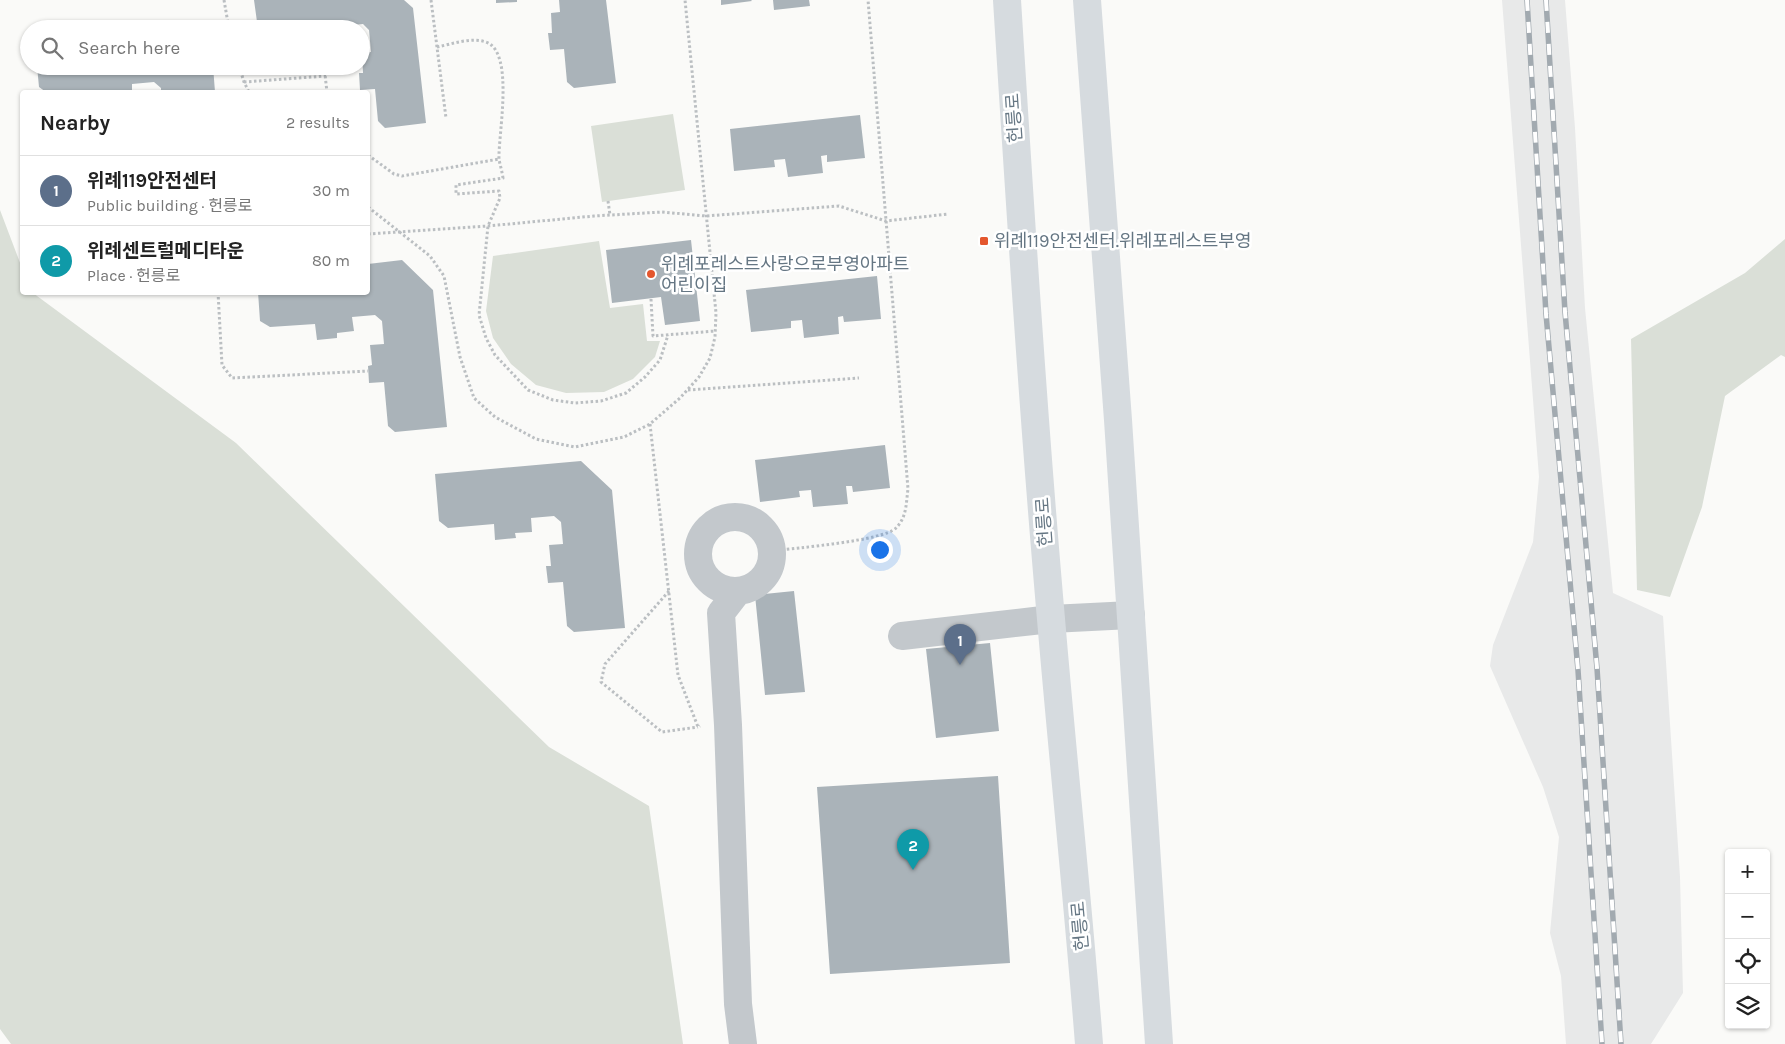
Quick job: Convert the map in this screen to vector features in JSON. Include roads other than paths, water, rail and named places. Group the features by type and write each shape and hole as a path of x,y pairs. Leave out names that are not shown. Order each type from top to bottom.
{"main road":[{"name":"헌릉로","path":"1007,0 1024,269 1051,619 1076,877 1089,1044"},
{"path":"1087,0 1159,1044"}],"lane":[{"path":"738,591 725,590 705,576 698,552 701,540 708,529 718,522 730,518 742,518 753,522 763,530 769,540 772,551 769,568 759,583 749,589 738,591 721,613 728,725 738,1004 743,1044"},
{"path":"902,636 1051,619 1130,615"}],"railway":[{"path":"1527,0 1546,314 1578,670 1602,1044"},
{"path":"1546,0 1565,312 1597,668 1621,1044"}],"place":[{"name":"위례119안전센터.위례포레스트부영","path":"984,241"},
{"name":"위례포레스트사랑으로부영아파트 어린이집","path":"651,274"},
{"name":"위례119안전센터","path":"960,665"},
{"name":"위례센트럴메디타운","path":"913,870"}]}
